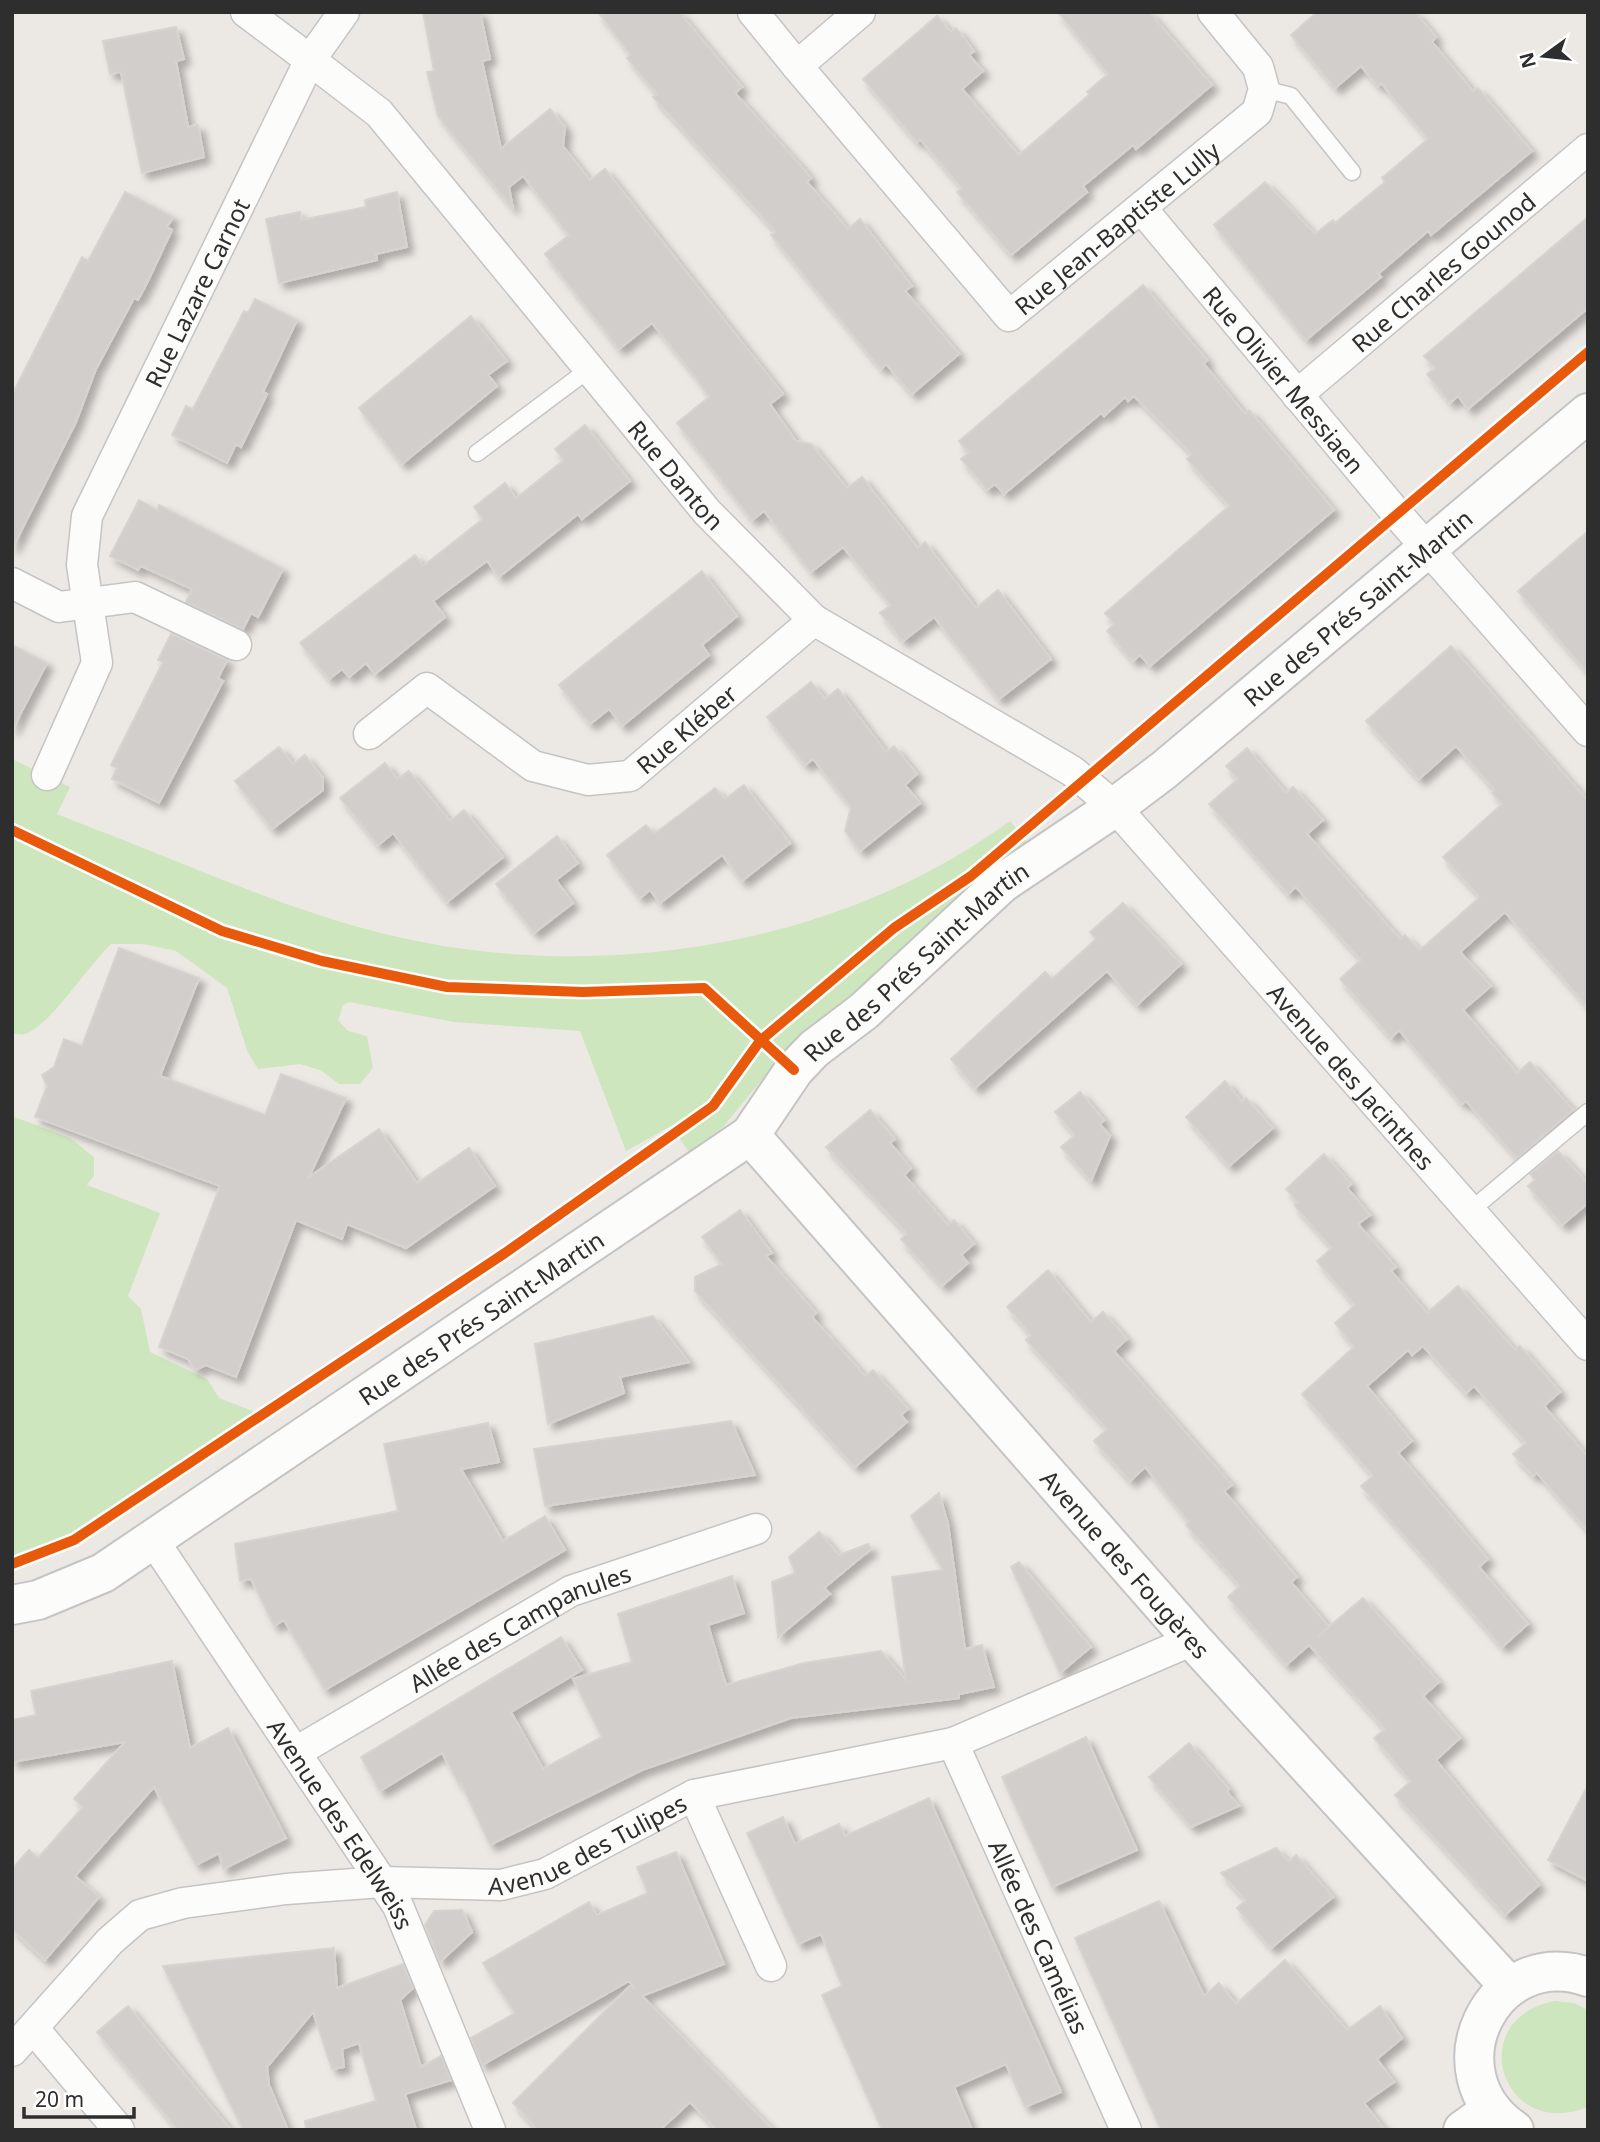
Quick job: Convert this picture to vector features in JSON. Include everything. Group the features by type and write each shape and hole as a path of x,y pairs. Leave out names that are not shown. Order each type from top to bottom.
{"street":[{"path":"246,12 310,60"},
{"name":"Rue Lazare Carnot","path":"47,775 97,663 82,565 87,516 310,60 344,12"},
{"name":"Rue Jean-Baptiste Lully","path":"753,12 1009,316 1257,112 1264,89"},
{"path":"797,66 860,12"},
{"path":"1213,12 1258,68 1264,89"},
{"name":"Rue Danton","path":"310,60 379,113 587,370 707,512 814,620 1072,771 1115,807"},
{"name":"Rue Charles Gounod","path":"1297,396 1588,149"},
{"name":"Rue Olivier Messiaen","path":"1142,209 1297,396 1588,731"},
{"name":"Rue des Prés Saint-Martin","path":"12,1605 38,1600 103,1573 750,1135 794,1070 814,1049 873,1003 1002,883 1115,807 1588,413"},
{"path":"12,583 59,607 135,597 236,645"},
{"name":"Rue Kléber","path":"369,734 427,688 533,765 588,780 630,776 814,620"},
{"name":"Avenue des Jacinthes","path":"1115,807 1588,1345"},
{"name":"Avenue des Fougères","path":"750,1135 1193,1640 1509,1986"},
{"name":"Allée des Campanules","path":"296,1752 571,1591 756,1529"},
{"name":"Avenue des Edelweiss","path":"153,1540 398,1906 490,2130"},
{"name":"Avenue des Tulipes","path":"12,2051 110,1941 140,1915 183,1903 286,1889 382,1882 501,1885 545,1874 694,1795 953,1742 1193,1640"},
{"name":"Allée des Camélias","path":"953,1742 1126,2130"},
{"path":"694,1795 771,1966"},
{"path":"1489,2123 1473,2058 1477,2031 1490,2006 1509,1986 1530,1976 1551,1971 1588,1977"},
{"path":"33,2028 119,2130"}],"lane":[{"path":"1264,89 1291,96 1352,172"},
{"path":"477,453 587,370"},
{"path":"1470,1211 1588,1112"}],"green space":[{"path":"12,759 70,787 57,814 272,899 385,934 464,949 546,956 628,954 710,945 790,926 868,900 941,865 1010,821 1028,843 992,870 780,1058 723,1127 689,1152 671,1126 626,1151 580,1031 454,1022 349,1002 343,1005 338,1020 348,1031 367,1036 373,1068 360,1084 339,1084 320,1070 300,1064 258,1069 248,1053 227,988 176,951 143,944 111,944 49,1017 26,1034 12,1033"},
{"path":"12,1116 70,1138 94,1157 94,1176 87,1185 160,1213 128,1296 141,1309 150,1352 207,1379 219,1398 255,1412 226,1432 227,1438 81,1529 55,1543 12,1557"},
{"path":"1555,2001 1574,2003 1588,2010 1588,2107 1558,2113 1533,2108 1515,2094 1504,2074 1502,2052 1509,2030 1526,2012"}],"building":[{"path":"423,12 480,12 490,59 482,61 501,149 550,109 565,127 563,146 590,180 605,169 783,394 770,404 796,441 811,444 847,488 862,477 918,548 925,542 976,608 998,590 1051,659 999,699 934,617 903,641 880,613 891,605 843,547 811,572 764,511 752,520 677,423 709,397 692,372 652,323 619,349 545,254 569,235 523,176 509,187 513,209 438,116 427,72 434,71"},
{"path":"598,12 679,12 742,87 735,93 811,178 807,182 848,229 860,219 912,286 905,291 959,354 912,394 886,364 881,369 771,235 776,232 653,97 657,94 627,58 631,55"},
{"path":"1058,12 1149,12 1212,85 1136,149 1133,145 1083,186 1087,192 1011,255 957,192 962,188 920,139 917,142 863,79 937,16 951,32 956,28 974,51 969,55 983,71 962,89 1019,155 1090,94 1087,92 1108,74"},
{"path":"1317,12 1415,12 1436,37 1432,42 1473,91 1478,88 1532,151 1431,235 1428,231 1378,274 1381,277 1306,340 1214,225 1265,182 1315,234 1333,220 1335,223 1385,182 1382,178 1428,139 1381,83 1378,86 1361,66 1335,88 1291,35"},
{"path":"176,27 184,59 176,61 188,127 198,125 204,157 142,173 121,72 110,74 103,41"},
{"path":"125,192 173,217 167,227 172,230 138,300 134,298 96,369 76,422 12,549 12,395 82,257 88,261"},
{"path":"397,192 407,247 376,254 377,260 279,283 266,219 300,212 301,220 366,207 365,200"},
{"path":"1588,217 1588,308 1468,409 1458,396 1450,403 1427,374 1435,368 1424,356"},
{"path":"1143,285 1207,360 1204,364 1245,414 1249,410 1334,510 1150,666 1140,655 1133,661 1107,631 1114,624 1105,613 1229,506 1187,459 1192,454 1134,396 1128,401 1125,397 1104,416 1101,413 1004,494 995,484 987,490 961,459 969,453 959,441"},
{"path":"255,299 297,320 263,392 267,394 241,447 236,444 227,463 172,435 186,406 193,409 244,311 248,313"},
{"path":"471,316 507,361 488,375 497,386 402,464 359,408"},
{"path":"585,425 630,481 582,519 578,514 499,577 487,561 433,601 445,617 375,674 366,663 349,677 342,669 329,679 300,643 415,555 423,566 483,519 474,507 505,483 516,498 564,460 555,449"},
{"path":"139,500 157,510 159,505 283,569 258,617 251,613 243,629 186,602 192,589 141,566 138,570 110,556"},
{"path":"1588,531 1588,673 1518,591"},
{"path":"702,571 737,616 702,645 709,655 622,726 609,709 590,724 559,685"},
{"path":"171,634 227,660 218,678 223,681 159,803 112,779 117,768 111,765 163,662 158,660"},
{"path":"12,645 47,663 12,730"},
{"path":"1451,646 1588,801 1588,1007 1505,912 1460,952 1491,986 1463,1010 1517,1073 1530,1062 1573,1110 1517,1158 1466,1101 1462,1104 1399,1030 1391,1038 1340,979 1361,960 1296,887 1288,894 1209,804 1238,779 1226,766 1247,748 1286,793 1293,787 1323,820 1307,834 1400,939 1405,935 1420,950 1480,897 1443,857 1502,804 1492,793 1495,790 1456,746 1419,779 1366,721"},
{"path":"811,682 825,699 838,689 886,752 894,746 917,774 905,785 920,803 860,851 845,831 851,807 813,759 805,765 767,717"},
{"path":"279,747 293,764 305,755 323,778 323,790 272,829 235,781"},
{"path":"385,763 397,779 409,771 450,821 464,810 503,857 447,902 393,833 378,845 340,798"},
{"path":"744,785 790,843 742,881 722,855 660,903 650,890 640,898 607,855 646,825 654,834 715,788 725,799"},
{"path":"557,836 578,863 556,880 573,903 534,933 496,884"},
{"path":"1123,903 1181,964 1137,1005 1107,971 975,1088 951,1059 1045,972 1052,979 1096,939 1090,932"},
{"path":"119,948 199,978 160,1076 265,1115 281,1074 346,1098 309,1177 379,1129 417,1183 469,1148 495,1186 406,1248 347,1224 342,1239 296,1220 236,1377 206,1365 195,1370 188,1359 159,1347 220,1186 35,1117 47,1086 42,1075 54,1067 64,1039 82,1046"},
{"path":"1225,1081 1242,1102 1246,1098 1273,1128 1229,1166 1186,1117"},
{"path":"1080,1092 1104,1120 1100,1124 1110,1136 1091,1181 1061,1147 1075,1135 1055,1112"},
{"path":"870,1110 895,1139 890,1143 911,1168 904,1175 948,1225 954,1220 974,1244 961,1255 968,1263 942,1286 901,1239 907,1234 826,1147"},
{"path":"1558,1151 1588,1184 1588,1203 1562,1225 1528,1186 1535,1180 1530,1174"},
{"path":"1324,1154 1351,1184 1347,1188 1370,1215 1358,1224 1396,1267 1391,1271 1427,1313 1458,1286 1515,1350 1520,1346 1560,1392 1544,1406 1588,1457 1588,1531 1537,1473 1533,1476 1513,1454 1526,1443 1474,1386 1466,1393 1423,1346 1412,1355 1408,1350 1367,1386 1412,1441 1398,1453 1488,1559 1479,1567 1528,1624 1502,1647 1361,1486 1373,1476 1302,1394 1354,1347 1335,1323 1355,1305 1317,1261 1332,1248 1294,1205 1298,1202 1286,1189"},
{"path":"740,1210 772,1253 766,1256 816,1313 812,1317 865,1376 873,1370 908,1409 901,1415 907,1422 855,1467 695,1291 695,1277 722,1264 702,1237"},
{"path":"1048,1270 1091,1322 1103,1312 1127,1339 1114,1351 1232,1485 1224,1491 1297,1577 1291,1582 1329,1627 1363,1598 1439,1682 1423,1696 1460,1738 1436,1760 1539,1885 1505,1915 1395,1795 1411,1781 1374,1738 1385,1729 1309,1645 1286,1665 1228,1597 1240,1586 1186,1525 1189,1522 1145,1467 1130,1481 1094,1441 1107,1429 1026,1340 1031,1335 1007,1307"},
{"path":"653,1316 689,1362 620,1377 624,1393 548,1424 535,1344"},
{"path":"731,1421 755,1475 545,1506 534,1449"},
{"path":"488,1423 499,1462 461,1469 503,1541 545,1516 565,1550 325,1690 284,1620 274,1626 251,1579 240,1581 235,1544 398,1511 384,1444"},
{"path":"939,1493 948,1524 965,1649 982,1645 994,1687 959,1694 959,1698 791,1718 642,1770 490,1845 461,1783 459,1784 442,1753 380,1791 361,1757 561,1637 582,1670 511,1712 543,1769 602,1737 573,1679 632,1662 618,1614 732,1576 744,1613 708,1625 726,1685 804,1663 881,1651 906,1680 892,1577 943,1570 911,1516"},
{"path":"819,1532 839,1555 868,1544 871,1549 824,1588 830,1594 778,1637 772,1582 795,1573 789,1557"},
{"path":"1019,1562 1091,1647 1060,1673 1011,1567"},
{"path":"172,1661 190,1748 228,1728 286,1838 223,1869 219,1853 196,1865 154,1787 75,1876 99,1897 45,1960 12,1929 12,1869 29,1850 38,1858 83,1807 74,1799 125,1742 12,1762 12,1720 36,1715 31,1691"},
{"path":"1086,1737 1137,1850 1052,1887 1002,1777"},
{"path":"1189,1743 1229,1789 1227,1792 1239,1806 1191,1827 1149,1777"},
{"path":"1588,1785 1588,1881 1548,1860"},
{"path":"929,1798 1061,2092 1025,2107 1006,2064 954,2087 972,2130 882,2130 822,1995 842,1986 821,1934 798,1944 747,1833 783,1817 795,1844 839,1824 845,1836"},
{"path":"1276,1848 1289,1862 1296,1855 1333,1897 1271,1948 1237,1908 1246,1900 1221,1873"},
{"path":"676,1852 724,1964 642,1996 773,2130 717,2130 690,2102 660,2130 538,2130 513,2103 631,1985 635,1989 629,1981 482,2065 471,2038 515,2013 483,1963 589,1902 597,1915 648,1893 637,1867"},
{"path":"1159,1901 1204,1996 1219,1983 1236,2004 1285,1960 1347,2030 1380,2006 1402,2038 1377,2059 1394,2082 1364,2103 1385,2130 1161,2130 1075,1938"},
{"path":"462,1910 472,1932 440,1962 425,1925 434,1911"},
{"path":"334,1948 337,1988 403,1964 413,1988 400,2000 421,2067 441,2056 451,2080 405,2094 416,2130 306,2130 305,2121 376,2101 359,2043 342,2049 344,2067 332,2069 313,2012 267,2067 269,2085 288,2130 243,2130 163,1966"},
{"path":"128,2006 231,2130 178,2130 97,2032"}],"cycle path":[{"path":"12,1564 74,1540 505,1253 713,1106 760,1041 894,928 971,876 1588,352"},
{"path":"12,830 222,931 322,961 447,987 583,992 704,988 794,1070"}]}
